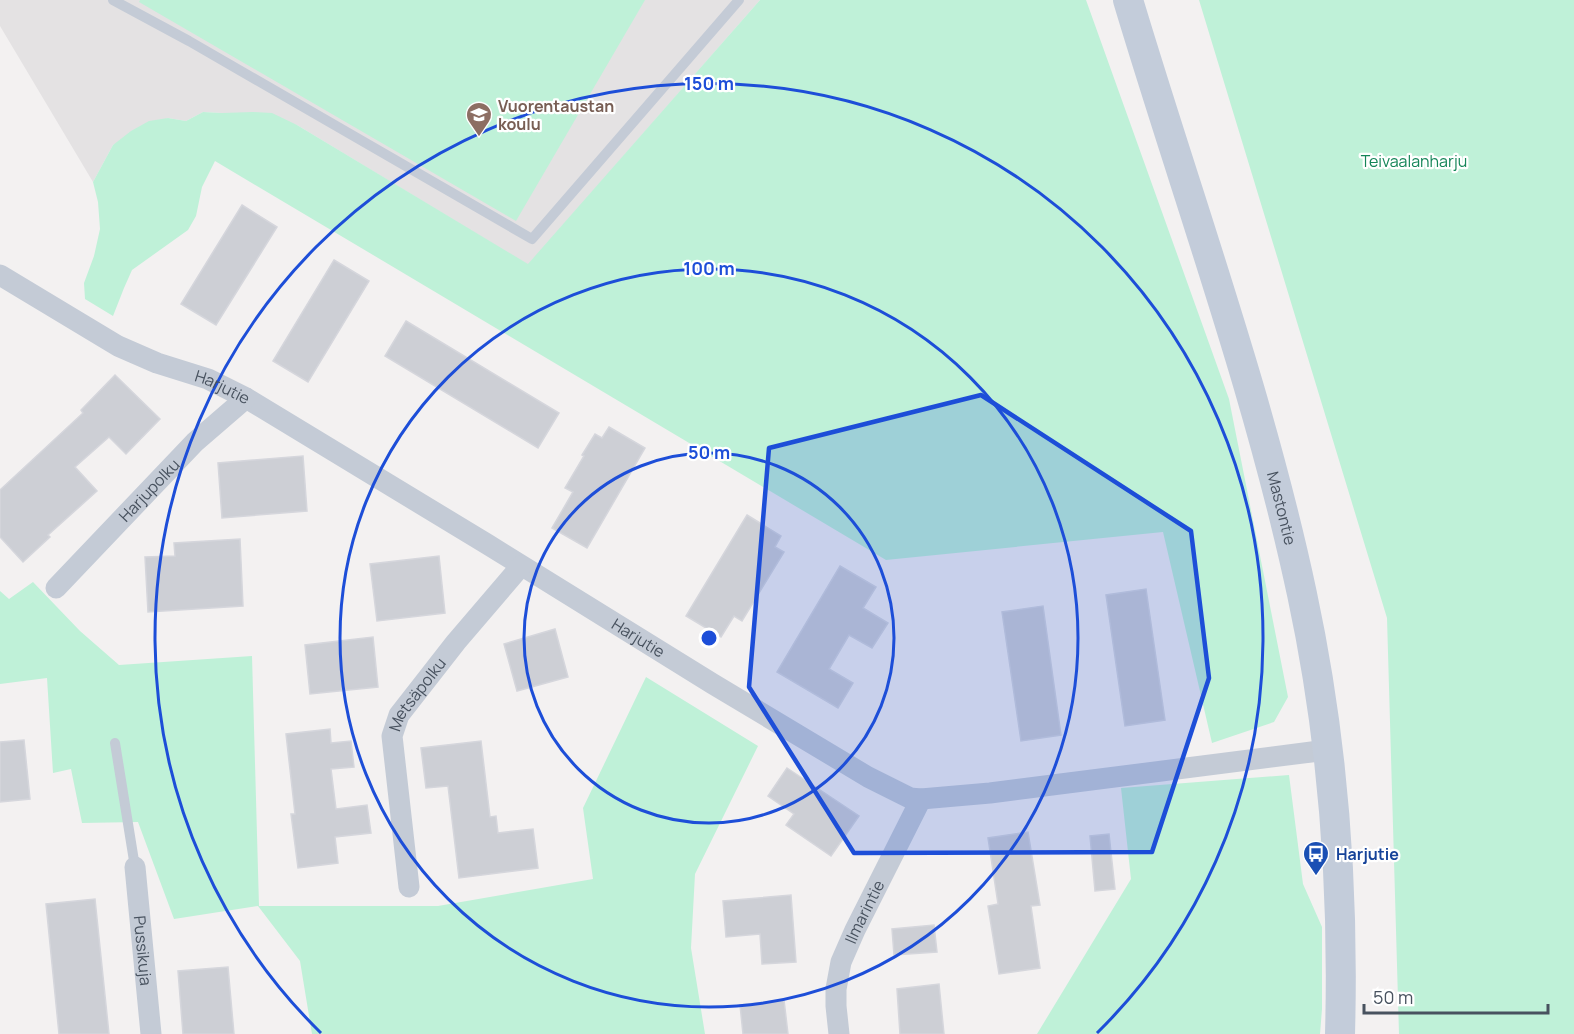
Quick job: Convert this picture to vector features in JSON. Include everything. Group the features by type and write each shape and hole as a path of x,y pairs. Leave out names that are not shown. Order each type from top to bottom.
{"main road":[{"name":"Mastontie","path":"1128,0 1252,402 1282,510 1302,596 1323,713 1333,804 1340,920 1340,1034"}],"street":[{"name":"Harjutie","path":"0,275 118,346 157,363 208,379 246,398 703,678 868,777 910,798 990,793 1327,750"},
{"name":"Harjupolku","path":"56,588 195,442 246,398"},
{"name":"Metsäpolku","path":"409,887 392,736 399,715 456,642 521,566"},
{"name":"Ilmarintie","path":"839,1034 836,989 841,962 921,799"},
{"name":"Pussikuja","path":"135,867 151,1034"}],"lane":[{"path":"113,0 189,41 531,239 739,0"},
{"path":"115,742 135,867"}],"highlighted area":[{"path":"981,395 1191,531 1209,678 1152,852 854,853 749,687 769,448"}],"shaded area":[{"name":"Vuorentaustan koulu","path":"0,0 760,0 528,265 297,125 222,113 203,112 186,121 168,118 113,145 93,182 0,26"}],"green space":[{"path":"140,0 645,0 516,221 139,2"},
{"path":"760,0 1086,0 1229,399 1288,697 1274,722 1212,743 1163,532 886,560 215,161 202,187 196,216 188,230 132,270 113,316 85,299 84,283 94,256 100,229 98,202 93,182 113,145 149,121 168,118 186,121 203,112 272,113 297,125 528,264"},
{"name":"Teivaalanharju","path":"1199,0 1574,0 1574,1034 1399,1034 1387,618"},
{"path":"33,582 80,631 119,665 252,656 259,906 438,906 593,879 583,808 646,677 758,746 695,874 691,948 705,1034 312,1034 300,961 258,906 174,919 138,822 82,823 71,769 53,773 47,678 0,684 0,591 9,599"},
{"path":"1289,775 1303,884 1322,927 1320,1034 1037,1034 1131,879 1121,788"}],"building":[{"path":"242,205 277,227 216,325 181,304"},
{"path":"334,260 369,281 308,382 273,361"},
{"path":"406,321 559,413 538,448 385,356"},
{"path":"115,375 160,419 126,454 109,437 75,467 97,491 48,535 50,537 23,562 0,537 0,490 83,413 81,410"},
{"path":"609,427 645,448 587,548 552,528 573,492 565,488 584,456 582,455 595,434 602,438"},
{"path":"303,456 307,511 222,518 218,463"},
{"path":"747,515 781,536 775,547 784,552 742,621 734,616 721,637 686,616"},
{"path":"240,539 243,606 148,612 145,557 175,556 174,543"},
{"path":"439,556 445,613 377,621 370,564"},
{"path":"840,566 876,587 863,608 888,623 872,648 849,635 829,669 853,683 838,708 777,672"},
{"path":"1146,589 1165,720 1125,726 1106,595"},
{"path":"1043,606 1061,735 1021,741 1002,612"},
{"path":"555,629 568,677 517,691 504,644"},
{"path":"373,637 378,687 310,694 305,645"},
{"path":"330,729 331,743 351,741 354,767 331,769 336,809 367,805 371,833 335,837 338,863 298,868 291,814 295,814 286,734"},
{"path":"24,740 30,799 0,802 0,742"},
{"path":"481,741 490,817 496,816 498,833 533,829 538,868 459,878 448,786 426,788 421,748"},
{"path":"787,768 859,816 831,856 786,825 794,814 768,796"},
{"path":"1028,832 1040,905 1031,906 1040,968 999,974 988,906 998,904 988,838"},
{"path":"1109,834 1115,889 1095,891 1090,836"},
{"path":"791,895 796,962 762,964 760,934 726,937 723,901"},
{"path":"95,899 109,1034 59,1034 46,904"},
{"path":"934,925 937,952 894,955 892,929"},
{"path":"228,967 234,1034 183,1034 178,971"},
{"path":"939,984 944,1034 900,1034 897,989"},
{"path":"784,1000 788,1034 743,1034 740,1005"}],"place":[{"name":"Vuorentaustan koulu","path":"479,138"},
{"name":"Harjutie","path":"1316,877"}]}
